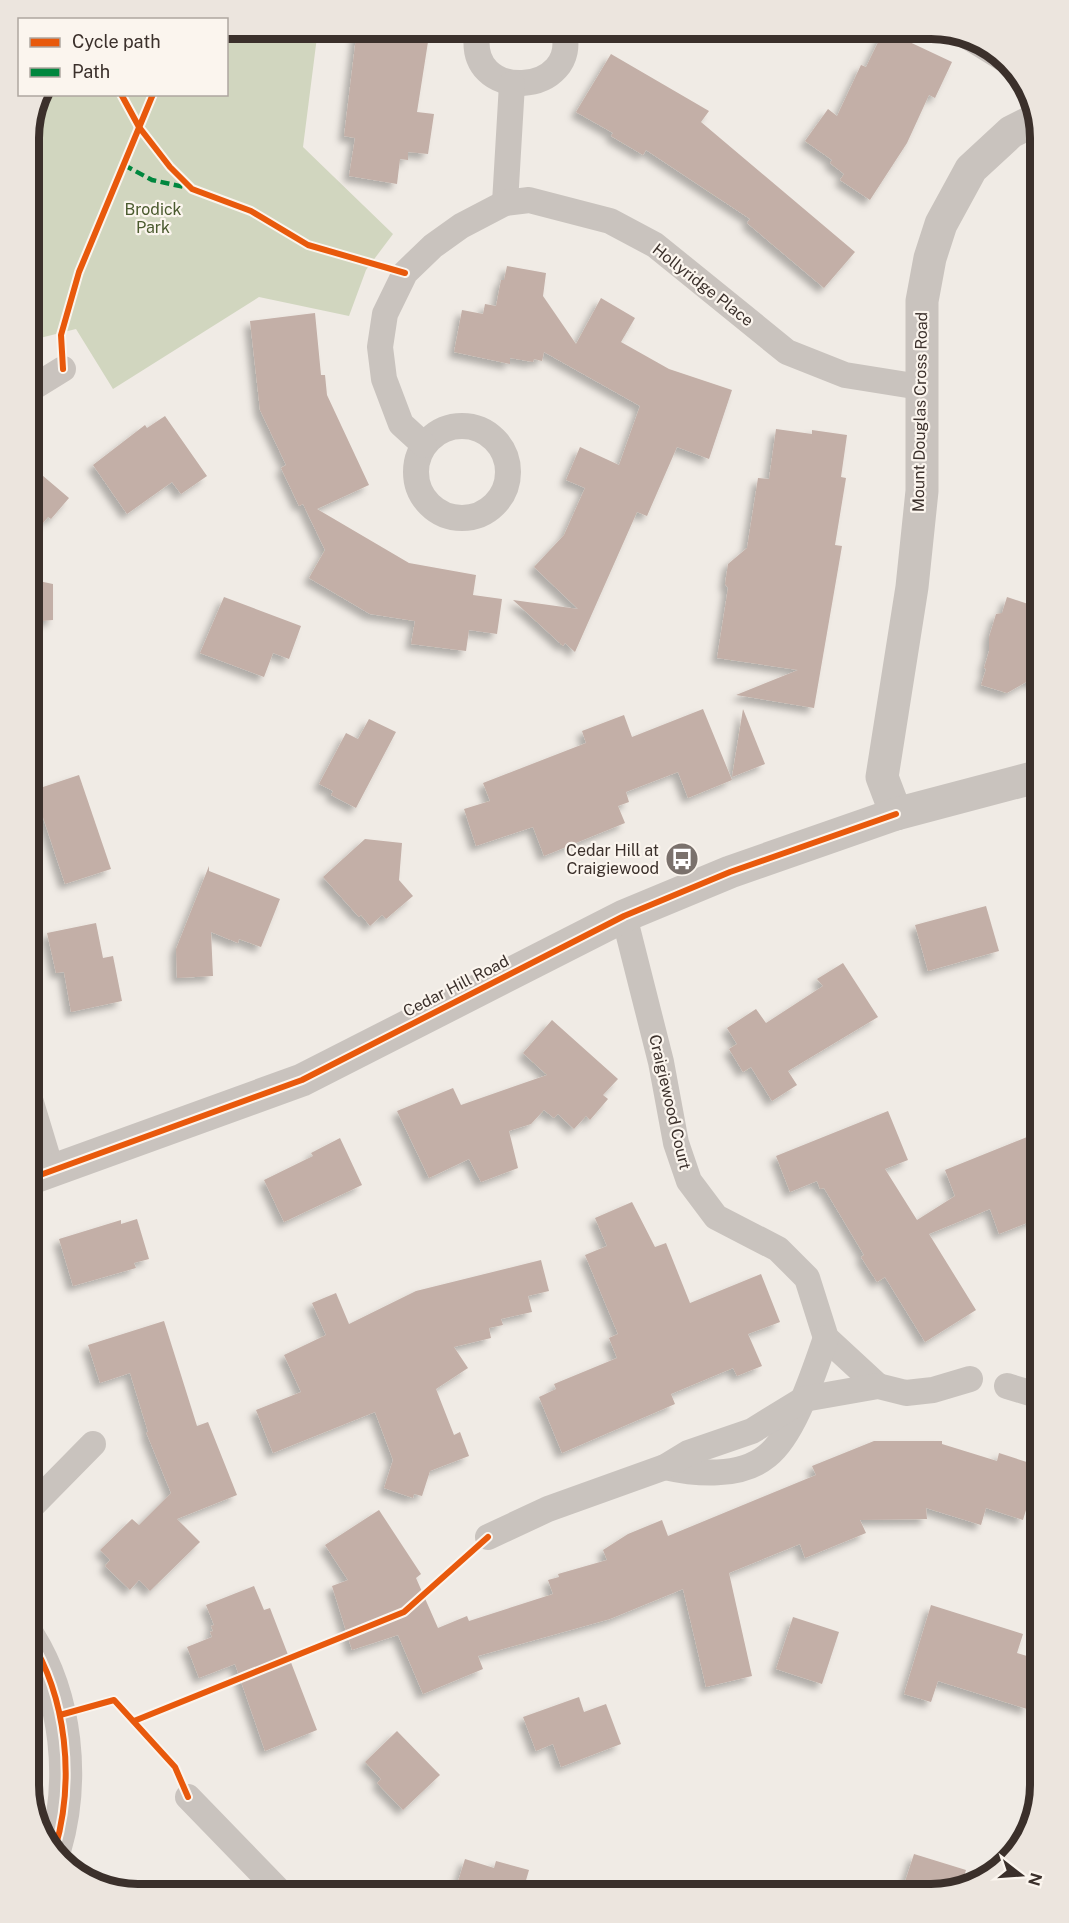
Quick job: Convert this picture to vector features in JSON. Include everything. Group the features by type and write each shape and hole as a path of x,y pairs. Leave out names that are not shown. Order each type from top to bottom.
{"street":[{"path":"476,39 478,55 486,69 497,79 512,84 526,85 540,81 551,73 565,48 564,39"},
{"path":"505,203 512,84"},
{"name":"Mount Douglas Cross Road","path":"896,814 882,777 912,587 922,491 920,387 922,301 930,258 942,224 971,169 1011,132 1028,123"},
{"name":"Hollyridge Place","path":"424,445 401,424 384,379 380,347 385,314 405,273 433,246 460,226 505,203 529,200 610,221 655,245 787,352 845,375 920,387"},
{"path":"39,384 63,369"},
{"name":"Cedar Hill Road","path":"40,1175 302,1080 624,915 730,872 896,814 1030,779"},
{"name":"Craigiewood Court","path":"624,915 661,1062 676,1143 689,1181 716,1217 778,1249 807,1278 826,1338 878,1386"},
{"path":"804,1399 826,1338"},
{"name":"Craigiewood Court","path":"488,1537 548,1509 665,1467 688,1453 752,1431 804,1399 878,1386 906,1393 933,1390 970,1379"},
{"path":"1007,1386 1030,1393"},
{"path":"39,1498 93,1444"},
{"path":"39,1655 60,1715 65,1753 65,1796 57,1841"},
{"path":"188,1797 272,1884"}],"green space":[{"name":"Brodick Park","path":"228,39 317,39 303,147 393,234 366,270 349,316 259,297 113,389 76,329 39,338 39,132 49,96 228,96"}],"building":[{"path":"356,39 428,39 417,112 434,114 428,154 408,152 408,160 400,159 397,184 349,176 355,138 344,136"},
{"path":"880,39 903,39 952,62 935,98 929,95 907,143 870,200 840,180 844,174 830,163 832,160 805,141 828,109 837,116 861,65 866,67"},
{"path":"611,54 709,111 701,122 855,252 824,288 747,223 750,219 646,150 643,155 611,136 613,133 576,112"},
{"path":"507,266 546,273 543,296 576,344 601,298 635,318 621,342 669,369 732,390 709,459 677,447 647,516 637,512 575,652 565,643 563,646 513,600 578,609 534,567 564,535 585,488 566,480 580,447 619,465 640,406 544,352 542,361 534,359 533,362 510,358 510,364 454,352 462,310 483,314 485,304 496,306 501,280 504,280"},
{"path":"315,313 321,375 325,375 327,395 369,485 317,509 409,563 476,575 473,595 502,599 497,634 469,630 466,651 411,644 415,621 370,614 309,578 325,550 303,504 299,506 281,468 286,465 260,410 250,321"},
{"path":"165,416 207,476 181,494 172,482 127,514 93,465 145,425 147,428"},
{"path":"776,429 812,434 812,430 847,435 841,477 846,478 835,545 842,546 814,708 736,695 798,670 717,658 728,588 725,584 728,564 747,548 758,478 769,479"},
{"path":"39,472 69,498 51,519 48,517 39,528"},
{"path":"39,581 53,584 53,620 39,621"},
{"path":"224,597 301,626 289,659 273,653 264,677 200,653"},
{"path":"1007,597 1030,605 1030,682 1007,693 981,685 989,651 989,637 996,614 1002,613"},
{"path":"703,709 732,780 688,798 678,772 626,792 629,802 618,806 625,823 544,856 533,827 476,846 464,809 490,801 483,783 586,743 582,731 624,715 632,737"},
{"path":"743,709 765,764 732,777"},
{"path":"369,719 396,732 356,808 331,795 333,791 319,784 346,733 358,739"},
{"path":"79,775 111,869 65,884 39,805 39,788"},
{"path":"365,839 402,843 399,880 413,896 386,919 382,915 370,926 323,877"},
{"path":"209,866 209,871 280,899 261,947 239,939 238,943 211,932 213,976 177,978 176,949"},
{"path":"986,906 999,951 928,971 915,925"},
{"path":"96,923 103,958 113,956 122,1001 71,1012 64,972 56,973 47,933"},
{"path":"843,963 878,1017 788,1071 797,1085 772,1101 751,1067 743,1072 729,1049 737,1044 727,1028 756,1009 766,1023 823,986 817,979"},
{"path":"552,1020 618,1079 603,1095 608,1099 590,1120 586,1116 574,1129 558,1114 554,1118 544,1110 531,1124 509,1131 518,1168 481,1182 469,1159 429,1178 397,1111 453,1088 461,1105 547,1075 523,1053"},
{"path":"888,1111 908,1160 885,1169 917,1220 955,1196 945,1170 1027,1137 1030,1145 1030,1222 999,1234 990,1209 929,1234 976,1310 925,1342 885,1277 877,1282 861,1257 864,1255 824,1188 820,1189 817,1181 790,1192 776,1156"},
{"path":"340,1138 362,1185 284,1222 264,1180 313,1156 311,1153"},
{"path":"632,1202 655,1247 666,1243 690,1303 761,1274 780,1322 748,1334 762,1366 737,1376 733,1368 671,1394 675,1404 562,1453 539,1397 556,1389 554,1384 617,1358 609,1338 618,1334 585,1255 607,1246 595,1218"},
{"path":"137,1219 149,1259 134,1263 136,1268 73,1286 59,1239 121,1220 121,1224"},
{"path":"541,1260 549,1291 528,1296 532,1312 501,1319 503,1325 489,1328 491,1338 454,1347 468,1368 436,1389 454,1435 460,1432 469,1456 430,1471 422,1496 414,1494 413,1498 384,1488 393,1460 375,1412 273,1453 256,1410 301,1392 284,1355 326,1335 312,1303 336,1293 349,1324 416,1291"},
{"path":"164,1321 197,1426 208,1422 237,1495 177,1519 200,1542 150,1591 139,1580 130,1590 105,1566 110,1560 100,1550 132,1519 139,1525 171,1493 146,1432 148,1432 130,1373 100,1383 88,1345"},
{"path":"874,1441 942,1441 942,1444 997,1461 999,1453 1030,1463 1030,1496 1023,1520 986,1508 981,1525 926,1508 927,1519 860,1520 866,1533 805,1558 800,1544 729,1573 752,1676 706,1687 683,1589 610,1619 478,1656 483,1669 423,1694 398,1635 352,1650 332,1586 348,1580 325,1545 379,1510 421,1574 416,1578 438,1628 467,1616 469,1621 553,1594 548,1580 559,1577 558,1574 607,1560 603,1550 628,1534 662,1520 668,1536 816,1475 812,1466"},
{"path":"254,1586 264,1610 270,1608 317,1730 265,1751 235,1664 199,1678 187,1647 212,1637 211,1626 214,1625 206,1605"},
{"path":"931,1605 1023,1634 1017,1653 1030,1657 1030,1698 1027,1709 938,1681 931,1702 904,1694"},
{"path":"793,1617 839,1632 822,1684 776,1669"},
{"path":"579,1697 584,1712 606,1704 621,1744 561,1767 553,1744 536,1751 523,1717"},
{"path":"397,1731 440,1775 403,1810 377,1783 381,1779 365,1762"},
{"path":"914,1854 966,1870 963,1879 950,1882 904,1884"},
{"path":"465,1859 494,1868 496,1861 529,1870 525,1884 457,1884"}],"marked path":[{"path":"124,165 152,180 189,188"}],"cycle path":[{"path":"122,96 139,127 170,167 192,189 251,211 308,245 405,273"},
{"path":"63,369 61,335 79,272 152,96"},
{"path":"39,1175 302,1080 624,916 730,872 896,814"},
{"path":"134,1721 404,1612 488,1537"},
{"path":"39,1655 52,1686 64,1740 65,1795 57,1841"},
{"path":"60,1715 114,1700 175,1767 188,1797"}],"place":[{"name":"Cedar Hill at Craigiewood","path":"682,859"}]}
